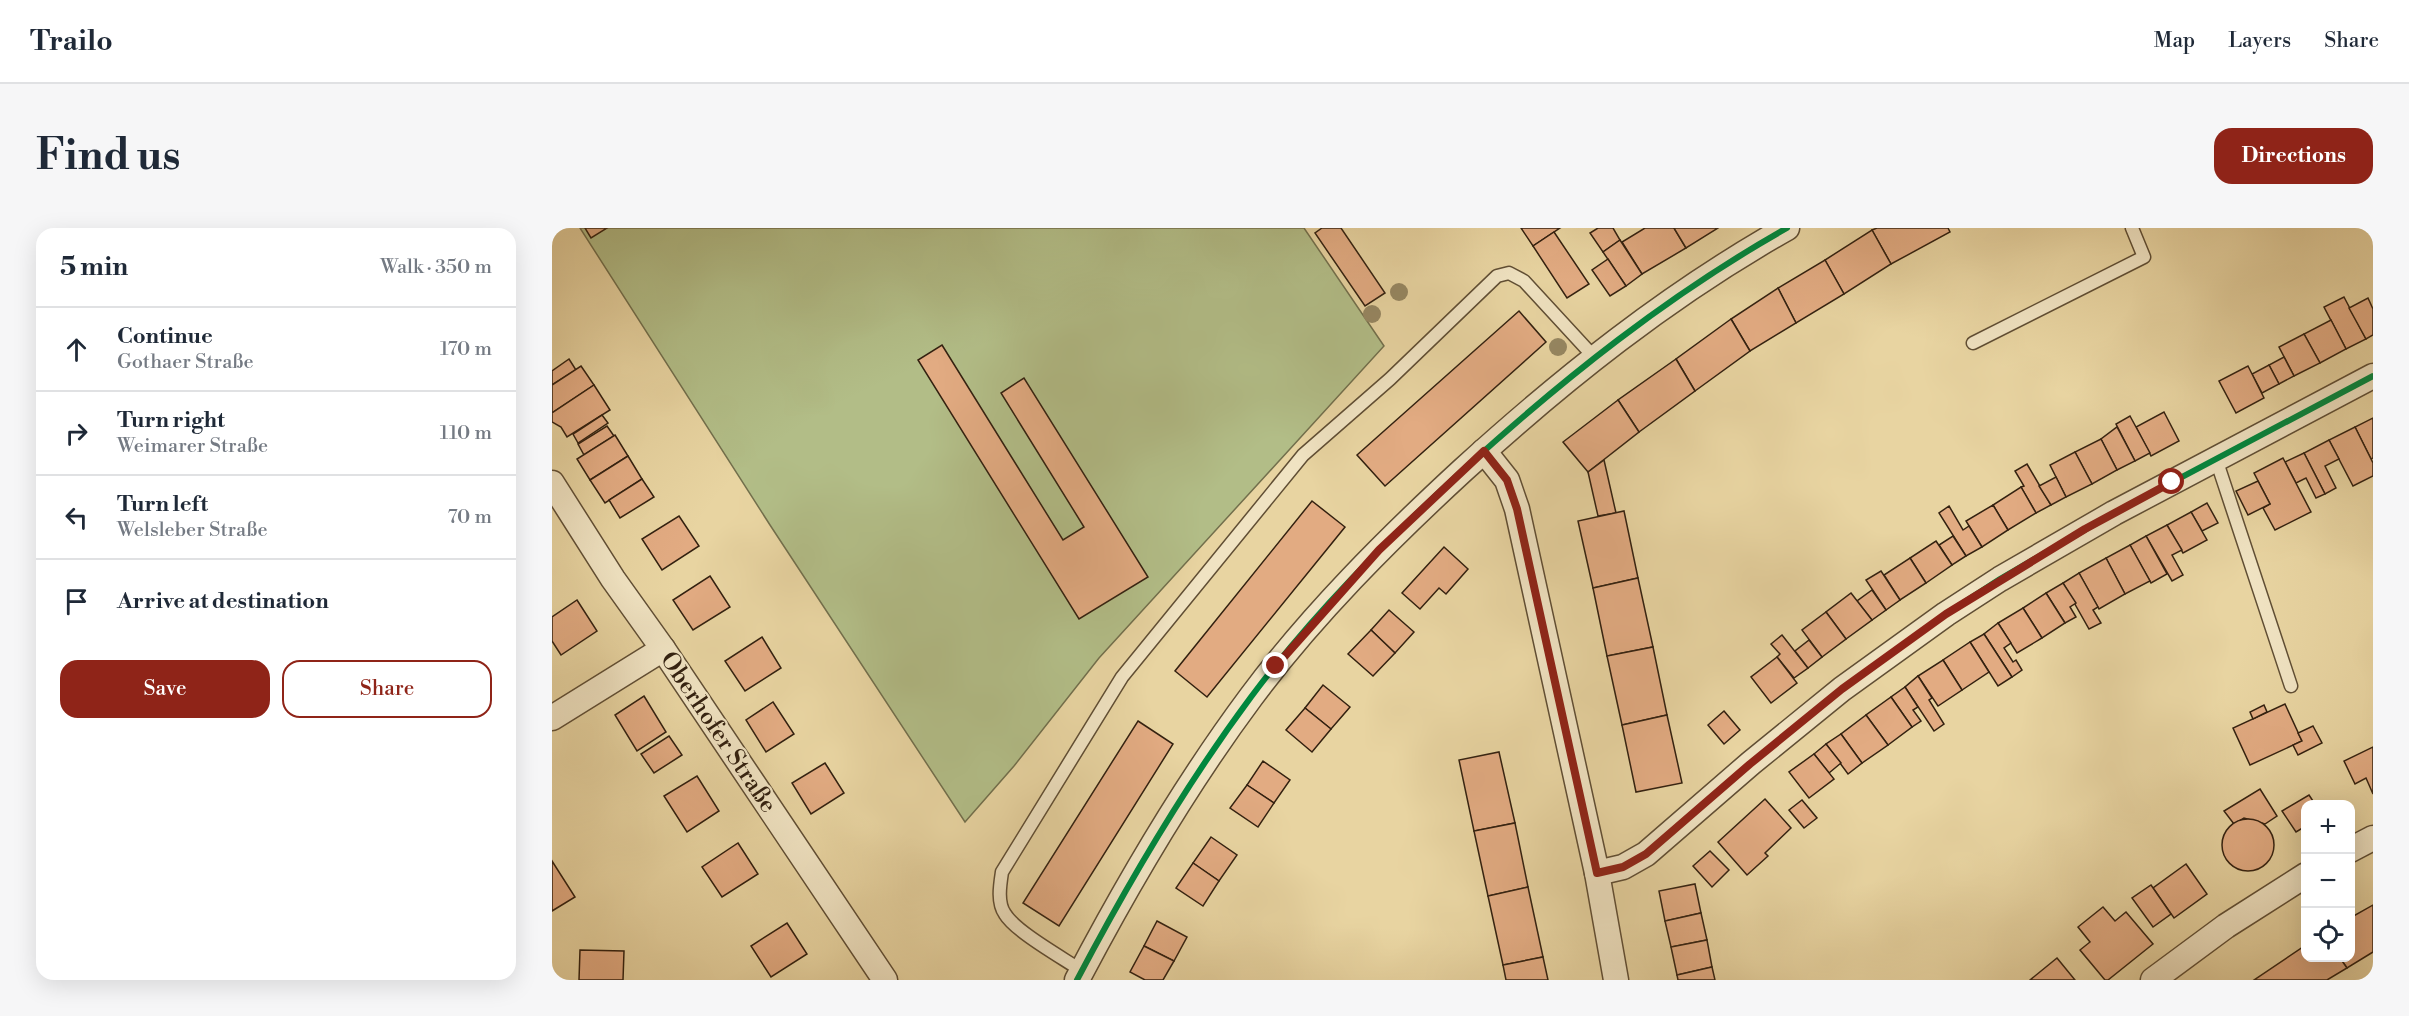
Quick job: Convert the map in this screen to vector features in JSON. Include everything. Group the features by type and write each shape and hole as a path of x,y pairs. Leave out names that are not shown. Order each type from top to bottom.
{"street":[{"path":"1080,975 1118,903 1167,819 1252,696 1300,637 1379,550 1484,451 1594,357 1666,305 1787,228"},
{"path":"1597,873 1623,867 1646,854 1750,764 1842,689 1946,614 2085,529 2373,376"},
{"path":"1484,451 1507,480 1517,509 1597,873 1616,980"},
{"name":"Oberhofer Straße","path":"552,483 614,579 663,648 885,980"},
{"path":"552,718 663,648"},
{"path":"2355,847 2373,838"},
{"path":"2153,980 2226,926 2301,878"}],"lane":[{"path":"1973,343 2144,257 2132,228"},
{"path":"1080,975 1004,914 999,892 1002,872 1122,677 1303,455 1390,379 1497,276 1509,273 1524,281 1594,357"},
{"path":"2216,459 2291,686"}],"green space":[{"path":"580,228 1304,228 1384,346 1099,658 1014,766 965,822 770,525"}],"building":[{"path":"585,228 607,228 591,238"},
{"path":"1322,228 1341,228 1385,293 1365,306 1315,233"},
{"path":"1521,228 1560,228 1533,246"},
{"path":"1598,228 1613,228 1620,240 1603,252 1590,233"},
{"path":"1645,228 1674,228 1686,248 1642,274 1622,242"},
{"path":"1674,228 1718,228 1686,248"},
{"path":"1877,228 1948,228 1950,232 1891,264 1872,230"},
{"path":"1872,230 1891,264 1844,294 1825,260"},
{"path":"1554,232 1589,284 1567,298 1533,246"},
{"path":"1620,240 1642,274 1626,286 1603,252"},
{"path":"1608,259 1626,286 1610,296 1592,270"},
{"path":"1825,260 1844,294 1796,323 1778,288"},
{"path":"1778,288 1796,323 1750,351 1731,319"},
{"path":"2344,297 2366,339 2346,349 2324,307"},
{"path":"2368,298 2373,309 2373,335 2366,339 2349,308"},
{"path":"1519,311 1546,342 1385,486 1357,455"},
{"path":"1731,319 1750,351 1695,391 1676,359"},
{"path":"2331,320 2346,349 2320,363 2304,334"},
{"path":"2304,334 2320,363 2294,376 2279,347"},
{"path":"942,345 1063,540 1084,527 1001,393 1024,378 1148,577 1079,619 918,360"},
{"path":"2284,357 2294,376 2279,384 2269,365"},
{"path":"569,359 576,370 552,385 552,371"},
{"path":"1676,359 1695,391 1639,432 1618,400"},
{"path":"2269,365 2279,384 2262,393 2252,374"},
{"path":"581,366 594,385 552,413 552,385"},
{"path":"2248,366 2264,398 2236,413 2219,381"},
{"path":"594,385 610,410 567,437 561,427 552,422 552,413"},
{"path":"1618,400 1639,432 1588,472 1563,442"},
{"path":"2164,412 2179,441 2151,456 2136,427"},
{"path":"602,415 608,423 578,443 573,434"},
{"path":"2130,416 2150,453 2135,461 2116,424"},
{"path":"2373,418 2373,458 2371,459 2355,427"},
{"path":"607,426 614,436 584,455 578,444"},
{"path":"2117,427 2135,461 2117,470 2101,439"},
{"path":"2355,427 2373,463 2373,476 2353,486 2329,440"},
{"path":"615,435 628,456 590,480 577,459"},
{"path":"2101,439 2117,470 2092,484 2075,452"},
{"path":"2329,440 2339,459 2325,466 2336,488 2325,494 2304,453"},
{"path":"2075,452 2092,484 2066,497 2050,465"},
{"path":"2304,453 2325,494 2316,498 2306,478 2296,483 2285,462"},
{"path":"628,456 642,479 605,503 590,480"},
{"path":"2283,458 2311,512 2275,530 2263,508 2270,504 2254,473"},
{"path":"1604,460 1616,513 1598,516 1588,472"},
{"path":"2027,464 2051,505 2036,513 2015,471"},
{"path":"2056,477 2066,497 2051,505 2039,486"},
{"path":"642,479 654,497 620,518 609,500"},
{"path":"2258,481 2270,504 2248,515 2236,491"},
{"path":"2021,487 2036,513 2008,530 1993,505"},
{"path":"1312,501 1345,527 1207,697 1175,671"},
{"path":"2207,503 2218,523 2202,531 2191,512"},
{"path":"1993,505 2008,530 1982,547 1966,521"},
{"path":"1949,506 1963,530 1969,526 1982,547 1966,556 1939,513"},
{"path":"1624,511 1638,578 1593,588 1578,521"},
{"path":"2191,512 2207,540 2183,553 2167,525"},
{"path":"679,516 699,546 662,570 642,539"},
{"path":"2167,525 2182,550 2172,555 2183,575 2172,581 2146,536"},
{"path":"1953,536 1966,556 1952,565 1939,545"},
{"path":"2146,536 2167,574 2151,583 2130,545"},
{"path":"1936,541 1952,565 1926,583 1910,558"},
{"path":"2130,545 2150,581 2125,594 2106,558"},
{"path":"1444,547 1468,569 1446,594 1439,588 1420,609 1402,593"},
{"path":"1910,558 1926,583 1900,600 1884,575"},
{"path":"2106,558 2125,594 2099,609 2079,573"},
{"path":"1881,571 1900,600 1886,610 1866,580"},
{"path":"2079,573 2098,607 2093,610 2101,623 2089,629 2063,583"},
{"path":"710,576 730,607 693,630 673,600"},
{"path":"1638,578 1653,647 1607,656 1593,588"},
{"path":"2063,583 2076,603 2070,607 2076,617 2065,623 2046,593"},
{"path":"1872,590 1886,610 1872,620 1857,601"},
{"path":"1851,593 1872,620 1846,639 1826,612"},
{"path":"2046,593 2065,623 2042,638 2023,608"},
{"path":"577,600 597,631 561,655 552,641 552,617"},
{"path":"2023,608 2042,638 2017,653 1998,623"},
{"path":"1389,610 1414,632 1395,653 1371,630"},
{"path":"1826,612 1846,639 1822,657 1802,630"},
{"path":"1998,623 2011,643 2004,648 2013,662 2016,660 2022,670 2012,677 1984,634"},
{"path":"1371,630 1395,653 1373,676 1348,654"},
{"path":"1984,634 2012,677 1998,686 1970,642"},
{"path":"1782,635 1808,668 1794,678 1777,657 1780,654 1771,644"},
{"path":"762,637 781,668 745,691 725,661"},
{"path":"1809,640 1822,657 1808,668 1795,651"},
{"path":"1970,642 1989,672 1962,690 1943,660"},
{"path":"1653,647 1667,715 1622,725 1607,656"},
{"path":"1777,657 1797,683 1771,703 1751,677"},
{"path":"1943,660 1962,690 1938,706 1918,676"},
{"path":"1918,676 1932,698 1929,700 1944,724 1934,731 1905,687"},
{"path":"1323,685 1350,707 1331,729 1305,708"},
{"path":"1905,687 1918,707 1913,710 1921,721 1912,727 1891,697"},
{"path":"644,696 666,732 637,751 615,715"},
{"path":"1891,697 1912,727 1888,745 1866,715"},
{"path":"773,702 794,734 766,752 746,720"},
{"path":"2285,704 2302,741 2250,765 2233,728"},
{"path":"2264,705 2267,712 2253,719 2250,712"},
{"path":"1305,708 1331,729 1312,752 1286,730"},
{"path":"1724,711 1740,730 1724,744 1708,725"},
{"path":"1667,715 1682,783 1636,792 1622,725"},
{"path":"1866,715 1888,745 1862,763 1841,734"},
{"path":"1138,721 1173,744 1059,926 1023,903"},
{"path":"2313,726 2322,743 2298,755 2293,745 2302,741 2298,733"},
{"path":"1841,734 1862,763 1848,774 1826,744"},
{"path":"669,736 682,755 654,773 641,754"},
{"path":"1826,744 1841,763 1829,773 1814,754"},
{"path":"2373,747 2373,794 2366,778 2355,784 2344,761"},
{"path":"1499,752 1515,823 1474,831 1459,760"},
{"path":"1814,754 1834,779 1809,798 1789,772"},
{"path":"1263,761 1290,780 1274,803 1247,785"},
{"path":"825,763 844,793 811,814 792,783"},
{"path":"697,776 719,811 687,832 664,796"},
{"path":"1247,785 1274,803 1258,827 1230,808"},
{"path":"2260,789 2277,816 2265,824 2244,818 2234,824 2224,811"},
{"path":"2309,795 2312,800 2301,800 2301,829 2296,832 2282,811"},
{"path":"1765,799 1791,828 1765,853 1768,856 1747,875 1718,842"},
{"path":"1802,800 1817,818 1804,828 1789,810"},
{"path":"2248,819 2258,821 2266,827 2272,835 2274,845 2272,855 2266,863 2258,869 2248,871 2238,869 2230,863 2224,855 2222,845 2224,835 2230,827 2238,821"},
{"path":"1515,823 1528,887 1488,896 1474,831"},
{"path":"1211,837 1237,855 1219,881 1193,863"},
{"path":"738,843 758,874 722,897 702,867"},
{"path":"1710,851 1729,870 1712,887 1693,866"},
{"path":"552,861 575,897 552,911"},
{"path":"1193,863 1219,881 1203,906 1176,888"},
{"path":"2186,864 2207,894 2174,918 2153,888"},
{"path":"1695,884 1701,913 1665,921 1659,891"},
{"path":"2151,885 2171,914 2153,927 2132,898"},
{"path":"1528,887 1543,957 1503,965 1488,896"},
{"path":"2373,905 2373,952 2347,968 2343,962 2355,962 2355,915"},
{"path":"2103,907 2115,921 2126,912 2153,944 2108,980 2105,980 2080,950 2090,942 2078,927"},
{"path":"1701,913 1707,940 1671,947 1665,921"},
{"path":"1157,921 1187,937 1174,961 1144,946"},
{"path":"787,923 807,954 771,977 751,946"},
{"path":"1707,940 1712,967 1677,975 1671,947"},
{"path":"1144,946 1174,961 1163,980 1145,980 1130,972"},
{"path":"2301,948 2301,962 2343,962 2347,968 2327,980 2254,980"},
{"path":"580,950 624,951 623,980 579,980"},
{"path":"1543,957 1548,980 1506,980 1503,965"},
{"path":"2057,958 2075,980 2030,980"},
{"path":"1712,967 1715,980 1678,980 1677,975"}],"cycle path":[{"path":"1077,980 1137,871 1180,800 1226,731 1299,637 1351,579 1463,470 1578,371 1700,281 1787,228"},
{"path":"1597,873 1623,867 1646,854 1751,763 1842,689 1946,614 2000,579 2114,513 2373,376"}],"route":[{"path":"1276,666 1379,550 1484,451 1507,480 1517,509 1597,873 1623,867 1646,854 1750,764 1842,689 1946,614 2085,529 2172,482"}]}
